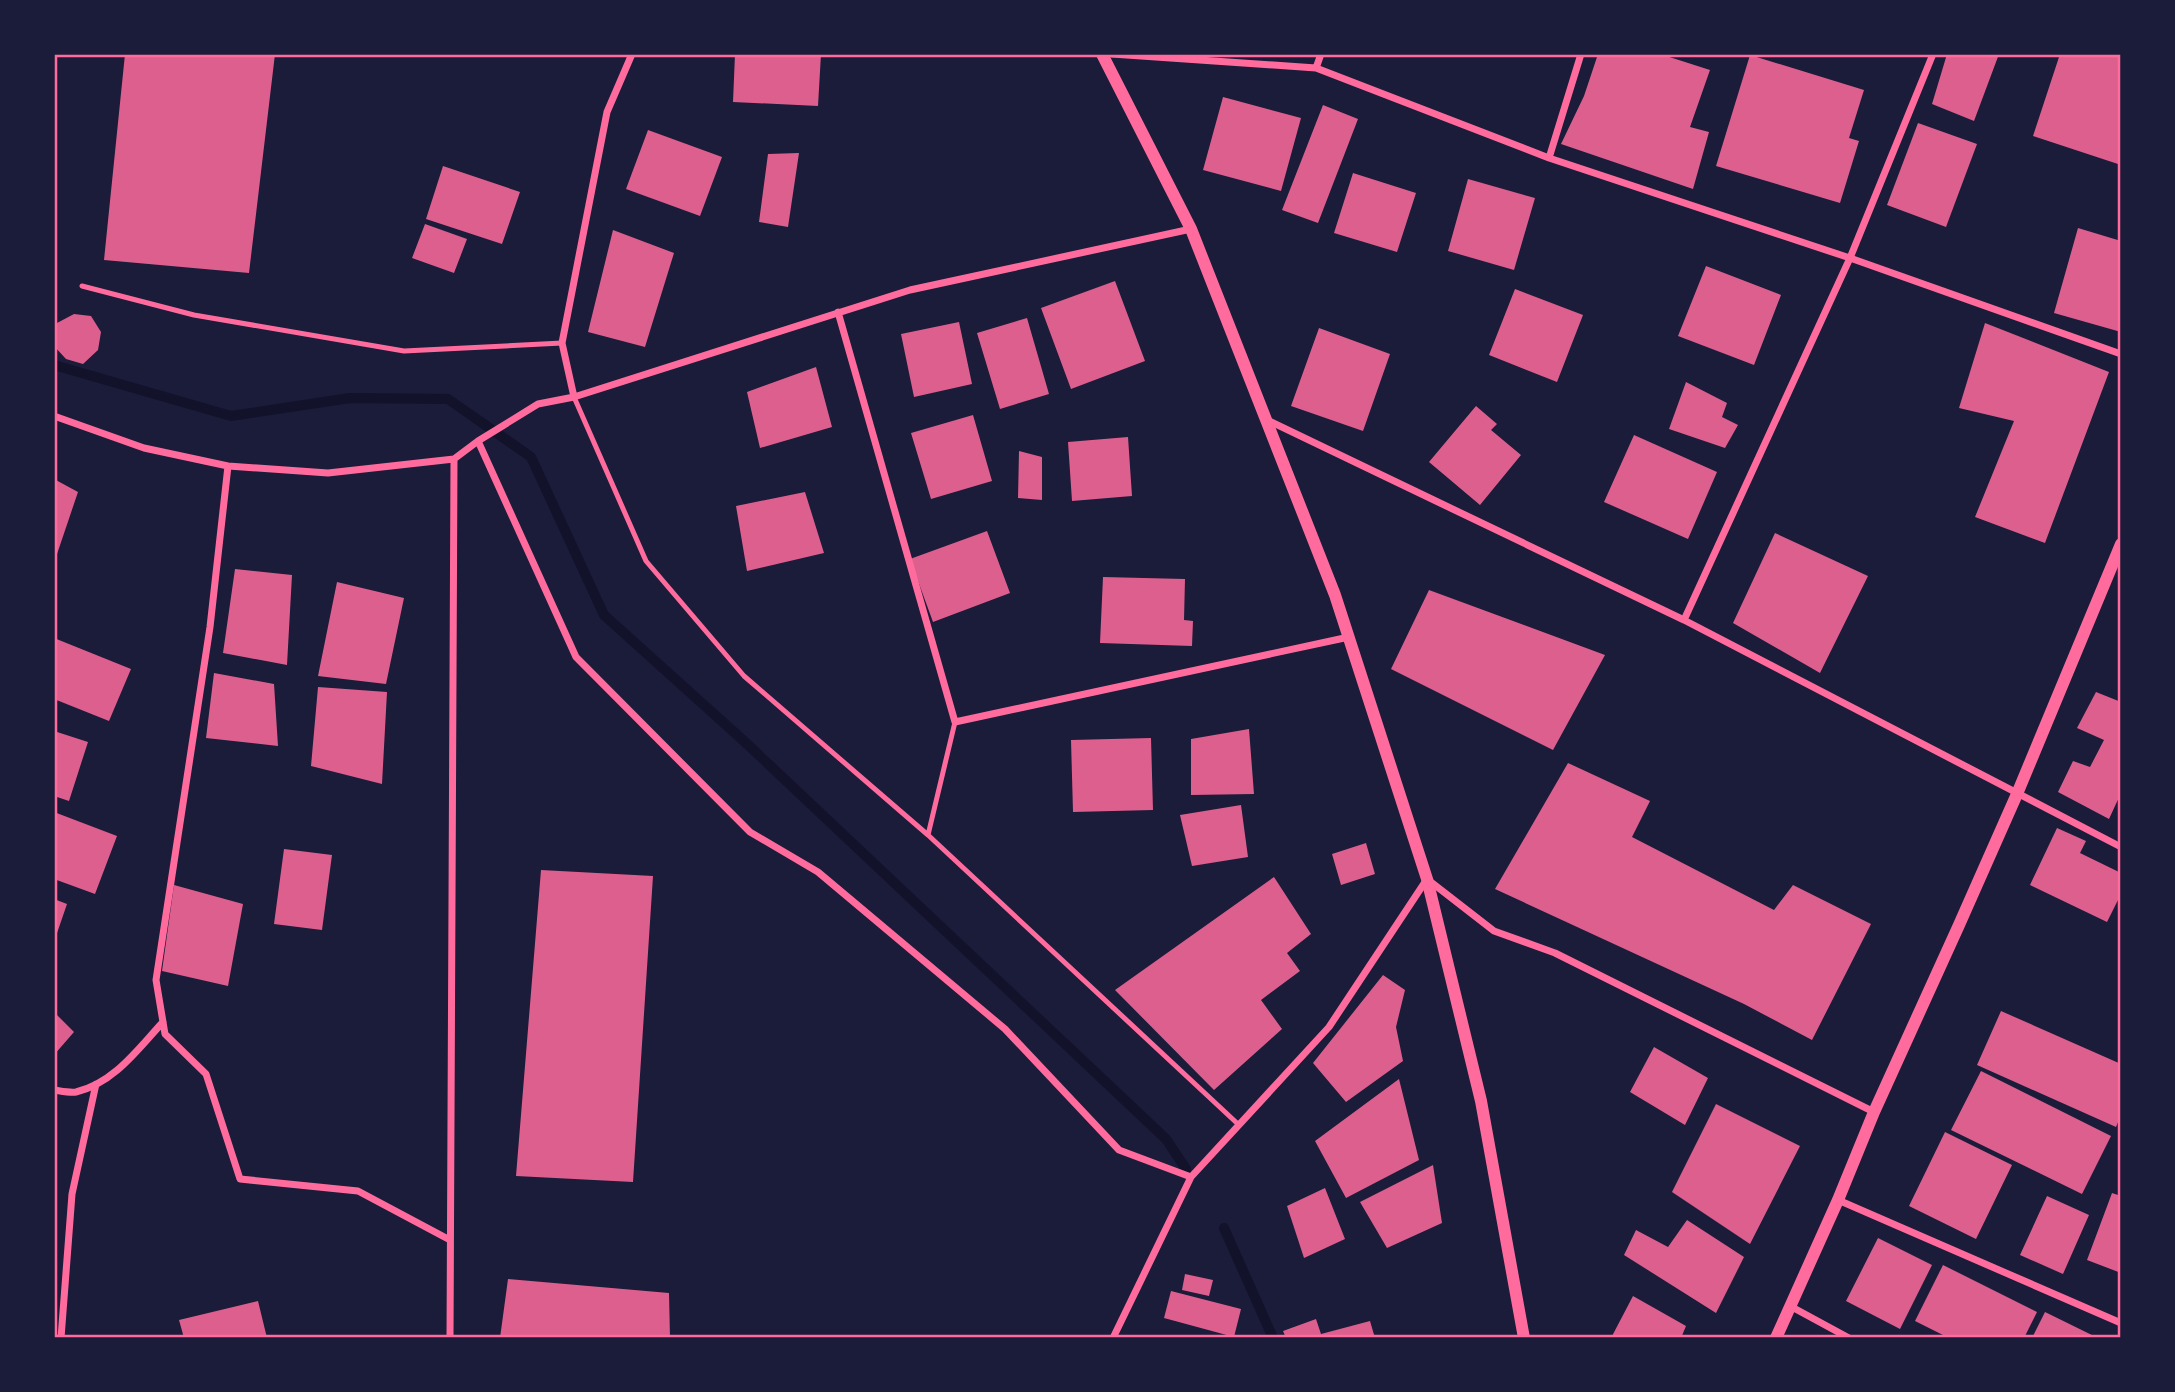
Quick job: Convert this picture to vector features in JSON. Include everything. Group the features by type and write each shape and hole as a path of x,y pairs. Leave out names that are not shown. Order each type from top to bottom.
{"street":[{"path":"574,397 562,343 607,112 632,54"},
{"path":"1102,54 1191,229 1335,594 1427,879 1482,1101 1524,1338"},
{"path":"1112,54 1316,68 1549,158 1850,258 2121,354"},
{"path":"1316,68 1321,54"},
{"path":"1549,158 1581,54"},
{"path":"1684,620 1850,258 1933,54"},
{"path":"54,416 144,449 228,466 328,473 454,459 538,404 574,397 910,290 1191,229"},
{"path":"838,312 955,722 1349,637"},
{"path":"1266,420 1684,620 2121,847"},
{"path":"478,441 576,657 750,832 818,873 1005,1029 1119,1150 1191,1177"},
{"path":"450,1338 454,459"},
{"path":"228,466 210,626 156,980 165,1034 206,1074 240,1179 358,1191 450,1240"},
{"path":"1776,1338 2017,794 2120,548"},
{"path":"1427,879 1494,931 1555,953 1874,1112"},
{"path":"1113,1338 1191,1177 1329,1027 1427,879"},
{"path":"54,1090 74,1093 96,1084 124,1066 163,1023"},
{"path":"57,1337 72,1194 96,1084"},
{"path":"1838,1200 2121,1323"},
{"path":"1790,1306 1849,1338"}],"lane":[{"path":"82,286 194,315 404,351 562,343"},
{"path":"574,397 646,561 744,676 928,835 1239,1125"},
{"path":"928,835 955,722"}],"building":[{"path":"125,54 275,54 249,273 104,260"},
{"path":"735,54 821,54 818,106 733,102"},
{"path":"1598,54 1660,54 1710,70 1690,127 1709,132 1693,189 1561,144 1584,96"},
{"path":"1947,54 1999,54 1974,121 1932,104"},
{"path":"2060,54 2121,54 2121,165 2033,136"},
{"path":"1750,55 1864,90 1849,138 1859,141 1840,203 1716,166"},
{"path":"1223,97 1301,118 1281,191 1203,170"},
{"path":"1323,105 1358,119 1318,223 1282,210"},
{"path":"1918,123 1977,144 1946,227 1887,205"},
{"path":"648,130 722,157 700,216 626,189"},
{"path":"799,153 788,227 759,222 768,154"},
{"path":"443,166 520,192 502,244 426,219"},
{"path":"1353,173 1416,193 1397,252 1334,233"},
{"path":"1468,179 1535,198 1514,270 1448,251"},
{"path":"425,224 467,239 454,273 412,258"},
{"path":"2078,228 2121,241 2121,332 2054,313"},
{"path":"613,230 674,253 645,347 588,332"},
{"path":"1706,266 1781,295 1754,365 1678,336"},
{"path":"1115,281 1145,361 1071,389 1041,308"},
{"path":"1515,289 1583,315 1557,382 1489,355"},
{"path":"74,314 91,316 101,332 98,350 83,364 66,359 54,346 57,323"},
{"path":"1027,318 1049,394 1000,409 977,333"},
{"path":"959,322 972,384 914,397 901,334"},
{"path":"1985,323 2109,372 2045,543 1975,517 2014,421 1959,408"},
{"path":"1319,328 1390,354 1363,431 1291,406"},
{"path":"816,367 832,427 760,448 747,392"},
{"path":"1686,382 1727,403 1722,417 1738,425 1725,448 1669,429"},
{"path":"1476,406 1497,424 1491,430 1521,455 1480,505 1429,462"},
{"path":"973,415 992,481 931,499 911,433"},
{"path":"1634,435 1717,472 1688,539 1604,502"},
{"path":"1128,437 1132,496 1072,501 1068,442"},
{"path":"1019,451 1042,457 1042,500 1018,498"},
{"path":"54,479 78,492 55,560 54,560"},
{"path":"805,492 824,553 747,571 736,506"},
{"path":"987,531 1010,593 933,622 910,559"},
{"path":"1775,533 1868,576 1820,673 1733,623"},
{"path":"235,569 292,575 287,665 223,653"},
{"path":"1103,577 1185,579 1184,620 1193,621 1192,646 1100,643"},
{"path":"337,582 404,598 386,684 318,676"},
{"path":"1429,590 1605,655 1553,750 1391,669"},
{"path":"54,638 131,669 109,721 54,699"},
{"path":"214,673 274,684 278,746 206,738"},
{"path":"318,687 387,692 382,784 311,766"},
{"path":"2096,692 2121,702 2121,793 2109,819 2058,792 2073,761 2090,767 2104,740 2077,728"},
{"path":"1249,729 1254,794 1191,795 1191,739"},
{"path":"54,731 88,742 69,801 54,796"},
{"path":"1151,738 1153,810 1073,812 1071,740"},
{"path":"1568,763 1650,801 1632,837 1774,910 1793,885 1871,924 1812,1040 1744,1004 1495,889"},
{"path":"1241,805 1248,857 1192,866 1180,815"},
{"path":"54,812 117,836 95,894 54,879"},
{"path":"2057,828 2086,841 2080,853 2121,873 2121,894 2107,922 2030,885"},
{"path":"1366,843 1375,874 1341,885 1332,854"},
{"path":"284,849 332,855 322,930 274,924"},
{"path":"541,870 653,876 633,1182 516,1176"},
{"path":"1274,877 1311,934 1287,953 1300,971 1261,1000 1282,1029 1214,1090 1115,990"},
{"path":"174,885 243,904 228,986 162,971"},
{"path":"54,899 67,904 55,939 54,939"},
{"path":"1383,975 1405,990 1396,1027 1403,1061 1346,1102 1313,1063"},
{"path":"2001,1011 2121,1064 2121,1115 2116,1127 1977,1065"},
{"path":"54,1012 74,1032 54,1055"},
{"path":"1654,1047 1708,1078 1685,1125 1630,1092"},
{"path":"1981,1071 2111,1136 2082,1194 1951,1130"},
{"path":"1399,1079 1419,1160 1346,1198 1315,1141"},
{"path":"1716,1104 1800,1146 1750,1244 1672,1192"},
{"path":"1945,1132 2012,1165 1976,1239 1909,1206"},
{"path":"1433,1165 1442,1223 1387,1248 1360,1202"},
{"path":"1325,1188 1345,1239 1304,1258 1287,1206"},
{"path":"2112,1193 2121,1196 2121,1273 2087,1260"},
{"path":"2047,1196 2089,1215 2063,1274 2020,1255"},
{"path":"1687,1220 1744,1257 1716,1313 1624,1255 1636,1230 1668,1247"},
{"path":"1878,1238 1932,1265 1900,1329 1846,1301"},
{"path":"1943,1265 2037,1312 2024,1338 1949,1338 1915,1321"},
{"path":"1185,1274 1213,1280 1209,1296 1182,1290"},
{"path":"508,1279 669,1293 670,1338 500,1338"},
{"path":"1171,1291 1241,1309 1234,1337 1164,1318"},
{"path":"1633,1296 1686,1326 1681,1338 1611,1338"},
{"path":"258,1301 267,1338 184,1338 179,1320"},
{"path":"2045,1312 2098,1338 2032,1338"},
{"path":"1316,1319 1321,1334 1370,1321 1375,1338 1286,1338 1283,1331"}],"waterway":[{"path":"54,365 231,416 350,398 448,399 531,457 604,615 745,742 1166,1139 1186,1169"},
{"path":"1224,1228 1273,1338"}]}
